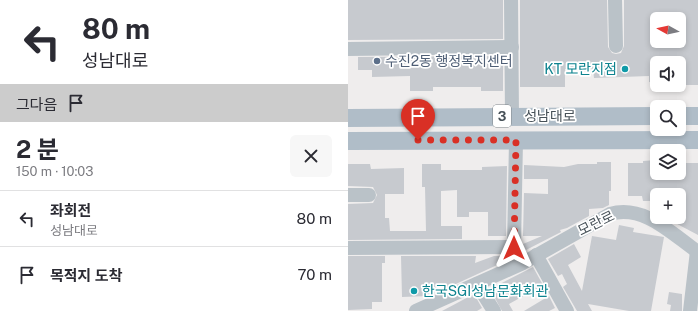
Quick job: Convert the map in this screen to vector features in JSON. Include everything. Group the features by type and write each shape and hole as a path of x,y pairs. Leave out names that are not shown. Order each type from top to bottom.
{"main road":[{"name":"성남대로","path":"348,118 650,116"},
{"path":"686,116 698,116"},
{"name":"성남대로","path":"348,140 698,140"}],"street":[{"path":"511,0 512,116"},
{"path":"615,0 616,46"},
{"path":"348,49 512,47"},
{"name":"성남대로","path":"514,248 516,140"},
{"path":"348,195 369,195"},
{"name":"모란로","path":"416,311 523,263 610,214 628,211 661,225 698,251 690,311"},
{"path":"348,248 514,248 523,263"},
{"path":"536,255 567,311"},
{"path":"477,284 494,311"}],"building":[{"path":"348,0 503,0 503,39 348,40"},
{"path":"520,0 607,0 608,47 612,53 616,54 621,53 624,46 624,0 698,0 698,85 686,85 686,56 650,56 650,82 649,76 594,78 593,69 565,69 565,87 520,87"},
{"path":"503,56 503,91 481,91 481,87 433,87 433,91 410,91 410,76 372,77 372,70 358,70 358,57"},
{"path":"650,160 650,180 686,180 686,163 698,163 698,235 677,224 686,224 686,188 650,188 650,201 643,201 642,196 628,196 628,163 643,163 643,161"},
{"path":"597,162 611,162 611,191 609,191 609,205 603,208 589,209 589,216 567,228 560,230 561,232 526,250 523,244 542,236 523,236 524,193 548,194 548,179 524,179 524,165 564,167 578,164 597,164"},
{"path":"348,164 370,164 371,169 404,168 404,194 385,194 385,218 389,218 390,231 426,231 425,187 422,187 422,164 441,164 441,170 482,170 482,167 507,166 506,236 488,236 488,212 469,212 469,217 457,217 457,190 441,191 441,226 462,226 462,239 348,240 348,204 373,203 377,195 373,187 348,186"},
{"path":"619,225 634,228 633,232 664,237 651,311 629,311 588,304 592,311 577,311 563,287 567,284 562,274 558,276 548,259 574,244 581,257 568,265 582,291 592,236 616,240"},
{"path":"348,256 385,256 385,263 382,263 382,302 372,302 372,309 348,310"},
{"path":"401,256 476,256 475,263 494,256 506,256 508,260 445,289 445,286 428,296 402,297"},
{"path":"533,267 543,285 509,304 513,311 502,311 490,289"},
{"path":"669,292 682,294 682,311 670,311 671,305 667,304"},
{"path":"474,294 482,308 477,311 442,311"},
{"path":"549,296 555,308 549,311 524,311"}],"place":[{"name":"수진2동 행정복지센터","path":"377,61"},
{"name":"KT 모란지점","path":"625,69"},
{"name":"한국SGI성남문화회관","path":"414,291"}],"route":[{"path":"418,140 516,140 514,248"}]}
